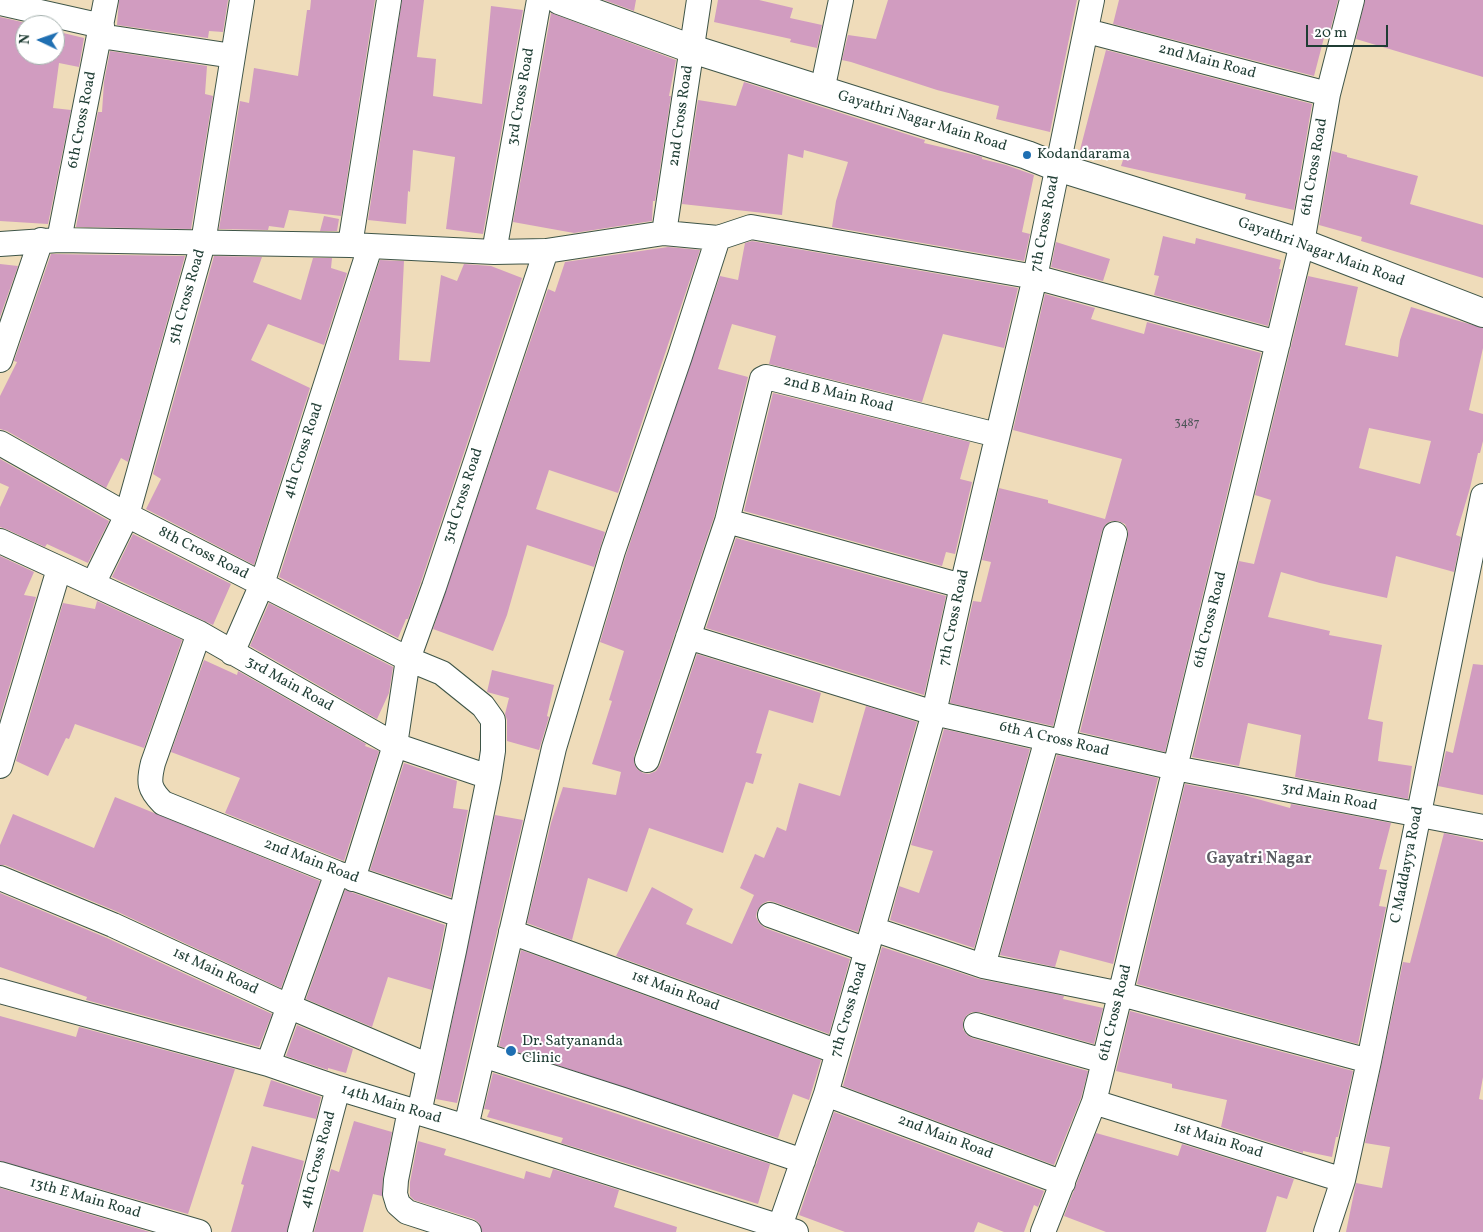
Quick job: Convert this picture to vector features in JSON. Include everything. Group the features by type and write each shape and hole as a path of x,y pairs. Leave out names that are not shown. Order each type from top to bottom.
{"street":[{"name":"6th Cross Road","path":"0,360 50,240 101,31 106,0"},
{"name":"5th Cross Road","path":"93,584 127,515 203,243 242,0"},
{"name":"4th Cross Road","path":"232,653 262,584 360,246 389,0"},
{"name":"3rd Cross Road","path":"494,252 539,0"},
{"name":"Gayathri Nagar Main Road","path":"560,0 692,49 1027,155 1057,167 1302,243 1483,313"},
{"name":"2nd Cross Road","path":"664,232 699,0"},
{"path":"822,91 841,0"},
{"name":"7th Cross Road","path":"785,1230 803,1161 826,1094 934,713 997,435 1036,277 1092,0"},
{"name":"6th Cross Road","path":"1046,1231 1094,1102 1121,994 1302,243 1328,94 1352,0"},
{"path":"0,3 101,31 233,56"},
{"name":"2nd Main Road","path":"1086,31 1328,94"},
{"path":"0,244 50,240 360,246 494,252 546,251 664,232 718,238 751,227 1036,277 1278,343"},
{"path":"466,1127 556,738 612,551 680,356 718,238"},
{"name":"3rd Cross Road","path":"268,1064 288,1006 345,876 395,745 408,658 434,587 546,251"},
{"name":"2nd B Main Road","path":"727,521 762,379 766,377 997,435"},
{"name":"8th Cross Road","path":"0,443 127,515 408,658 442,673 483,706 493,720 493,751 489,777"},
{"name":"C Maddayya Road","path":"1326,1232 1343,1180 1369,1061 1483,496"},
{"path":"648,760 727,521 962,586"},
{"path":"982,966 1055,741 1115,534"},
{"name":"3rd Main Road","path":"0,541 199,633 395,745 489,777"},
{"path":"0,766 59,568"},
{"name":"2nd Main Road","path":"199,633 153,763 149,779 153,793 164,804 345,876 460,915"},
{"name":"6th A Cross Road","path":"688,637 934,713 1175,768"},
{"name":"3rd Main Road","path":"1175,768 1483,827"},
{"path":"469,1232 407,1212 398,1204 395,1194 396,1180 414,1111 429,1066 489,777"},
{"name":"1st Main Road","path":"0,878 113,925 288,1006 429,1066"},
{"path":"770,915 982,966 1121,994 1369,1061"},
{"name":"1st Main Road","path":"511,932 838,1052"},
{"name":"14th Main Road","path":"0,991 268,1064 785,1230"},
{"path":"976,1025 1104,1061"},
{"path":"483,1055 803,1161"},
{"name":"4th Cross Road","path":"300,1232 338,1088"},
{"name":"2nd Main Road","path":"826,1094 1063,1183"},
{"name":"1st Main Road","path":"1094,1102 1343,1180"},
{"name":"13th E Main Road","path":"0,1174 199,1232"}],"building":[{"path":"119,0 228,0 223,32 209,31 208,38 117,25"},
{"path":"311,0 375,0 341,216 289,210 284,228 269,226 268,230 219,229 240,101 249,103 254,68 298,76 307,10 310,10"},
{"path":"402,0 424,0 417,57 436,59 433,96 482,104 491,6 523,10 483,234 446,229 455,157 413,150 406,224 368,220"},
{"path":"604,0 636,0 634,11"},
{"path":"718,0 759,0 793,8 790,18 822,25 817,48 790,42 791,39 714,22"},
{"path":"888,0 1077,0 1050,132 996,119 999,106 937,90 842,60 848,35 876,39"},
{"path":"1119,0 1338,0 1330,31 1326,30 1314,76 1113,24"},
{"path":"1365,0 1483,0 1483,77 1356,39"},
{"path":"551,13 676,60 669,96 671,96 655,201 653,201 652,221 574,233 513,222"},
{"path":"0,17 15,20 15,65 59,65 53,108 71,110 48,224 0,221"},
{"path":"65,33 84,38 79,67 65,64"},
{"path":"1106,50 1312,104 1294,210 1245,199 1246,194 1121,166 1123,160 1080,150"},
{"path":"110,51 207,66 205,94 213,96 191,229 76,227 98,112 102,112 104,82"},
{"path":"744,82 925,140 924,143 979,156 982,159 1034,175 1022,232 1030,234 1024,261 832,227 836,201 848,162 804,150 803,158 788,154 782,215 682,204 698,100 736,106"},
{"path":"1332,151 1347,155 1347,157 1418,176 1410,204 1483,225 1483,278 1361,241 1362,237 1319,225"},
{"path":"324,216 339,219 337,231 320,231"},
{"path":"1163,236 1195,244 1196,238 1281,260 1279,269 1281,269 1268,326 1154,295 1159,276 1154,275"},
{"path":"752,241 1018,288 1004,348 943,334 922,402 769,364 776,336 732,324 718,369 748,377 714,517 634,756 634,763 637,769 649,774 656,771 660,765 697,654 821,693 813,723 769,710 756,753 762,754 753,784 746,782 723,853 649,828 627,892 588,878 572,940 527,923 551,823 563,787 616,795 621,772 592,764 612,701 609,700 624,651 600,642 626,555 720,276 738,280 745,243"},
{"path":"1056,242 1110,259 1103,281 1051,267"},
{"path":"668,247 700,250 618,493 549,470 536,509 605,532 594,567 527,545 507,615 493,651 433,629 548,289 555,292 565,262"},
{"path":"51,254 185,256 128,462 121,458 106,488 7,431 0,429 0,396 17,362 14,361"},
{"path":"214,256 262,257 253,282 301,300 313,258 332,258 331,268 347,273 324,345 268,324 251,360 310,388 254,565 146,509 161,479 153,474"},
{"path":"380,260 404,261 399,360 430,362 441,275 457,281 464,264 491,266 522,278 421,582 408,619 406,619 398,638 279,577"},
{"path":"0,264 18,266 0,317"},
{"path":"1308,276 1358,287 1345,345 1398,357 1400,340 1411,307 1483,328 1483,348 1469,410 1483,414 1483,441 1456,535 1461,537 1454,572 1396,556 1387,598 1281,572 1268,617 1330,631 1329,635 1382,645 1368,719 1383,722 1378,761 1412,766 1408,799 1295,777 1301,735 1248,723 1239,766 1192,757 1239,561 1254,564 1271,500 1255,495","holes":["1369,428 1431,441 1420,484 1359,468"]},
{"path":"1045,294 1095,308 1091,319 1144,334 1147,322 1261,353 1165,752 1080,732 1128,537 1125,524 1118,521 1111,521 1106,524 1102,531 1053,726 950,703 973,601 981,602 991,562 982,560 999,488 1048,500 1048,503 1105,519 1122,459 1013,430"},
{"path":"773,393 970,442 960,479 972,482 955,554 946,552 942,566 744,511"},
{"path":"0,459 109,521 88,563 47,544 45,547 0,527 0,507 9,487 0,483"},
{"path":"133,534 231,584 213,625 112,577"},
{"path":"736,538 946,596 924,695 706,628"},
{"path":"0,556 34,572 24,595 36,597 0,718"},
{"path":"97,601 182,640 144,748 75,724 69,739 66,738 48,776 16,761 63,603 95,609"},
{"path":"269,603 393,667 389,693 377,719 250,646"},
{"path":"204,660 237,675 238,671 366,744 365,746 379,751 344,861 225,813 240,778 171,752"},
{"path":"1473,664 1483,665 1483,795 1438,786 1446,751 1453,753"},
{"path":"492,670 554,685 547,716 549,717 539,750 507,741 507,720 505,714 509,698 487,692"},
{"path":"866,706 917,722 858,932 768,901 762,904 757,911 756,917 765,928 850,959 829,1034 616,956 652,887 693,909 686,924 732,944 754,895 740,888 755,854 764,858 777,827 786,831 799,783 840,796"},
{"path":"944,729 1030,749 974,948 890,920 899,886 919,893 933,851 911,845"},
{"path":"1057,755 1158,778 1113,964 1060,950 1055,967 1000,955"},
{"path":"404,763 457,781 453,808 468,810 451,897 370,870"},
{"path":"1185,784 1243,795 1290,808 1291,804 1391,823 1379,869 1387,870 1379,906 1386,907 1358,1044 1137,984"},
{"path":"115,797 320,881 281,988 118,912 5,865 0,865 0,845 13,814 94,848"},
{"path":"495,815 523,820 457,1103 436,1099"},
{"path":"1444,833 1483,842 1483,1077 1479,1099 1483,1100 1483,1232 1346,1232 1356,1183 1382,1188 1390,1147 1365,1143 1403,962 1410,963"},
{"path":"345,890 445,925 432,990 388,977 372,1027 306,999"},
{"path":"0,893 107,938 272,1014 259,1047 86,1000 87,997 0,967"},
{"path":"882,947 979,979 1064,996 1063,999 1103,1008 1094,1044 980,1012 972,1012 963,1021 963,1029 972,1038 1088,1071 1081,1098 1054,1165 843,1086"},
{"path":"521,950 821,1060 809,1100 793,1094 778,1138 499,1046"},
{"path":"1130,1011 1353,1071 1332,1157 1303,1151 1303,1153 1221,1127 1227,1100 1172,1088 1172,1084 1116,1071"},
{"path":"0,1016 76,1037 79,1027 235,1069 188,1214 0,1161"},
{"path":"297,1025 353,1049 346,1073 328,1068 328,1070 286,1056"},
{"path":"493,1073 770,1164 758,1204 561,1143 563,1138 487,1117 490,1110 484,1109"},
{"path":"271,1080 321,1097 316,1119 263,1106"},
{"path":"834,1112 1044,1191 1038,1207 1034,1205 1024,1232 1004,1232 978,1222 974,1232 845,1232 799,1215"},
{"path":"354,1121 392,1132 383,1177 382,1196 373,1194 363,1232 314,1232 331,1169 339,1172"},
{"path":"1096,1133 1178,1156 1182,1144 1294,1179 1287,1199 1277,1196 1266,1232 1106,1232 1064,1216"},
{"path":"418,1141 446,1149 444,1155 524,1179 526,1171 550,1178 553,1169 619,1190 614,1207 677,1227 676,1232 482,1232 479,1223 474,1219 414,1200 410,1196 410,1182"},
{"path":"252,1146 304,1161 287,1232 231,1232 244,1185 241,1184"},
{"path":"0,1188 150,1232 0,1232"}],"place":[{"name":"Kodandarama","path":"1027,155"},
{"name":"Dr. Satyananda Clinic","path":"511,1051"}],"district":[{"name":"Gayatri Nagar","path":"1259,860"}]}
